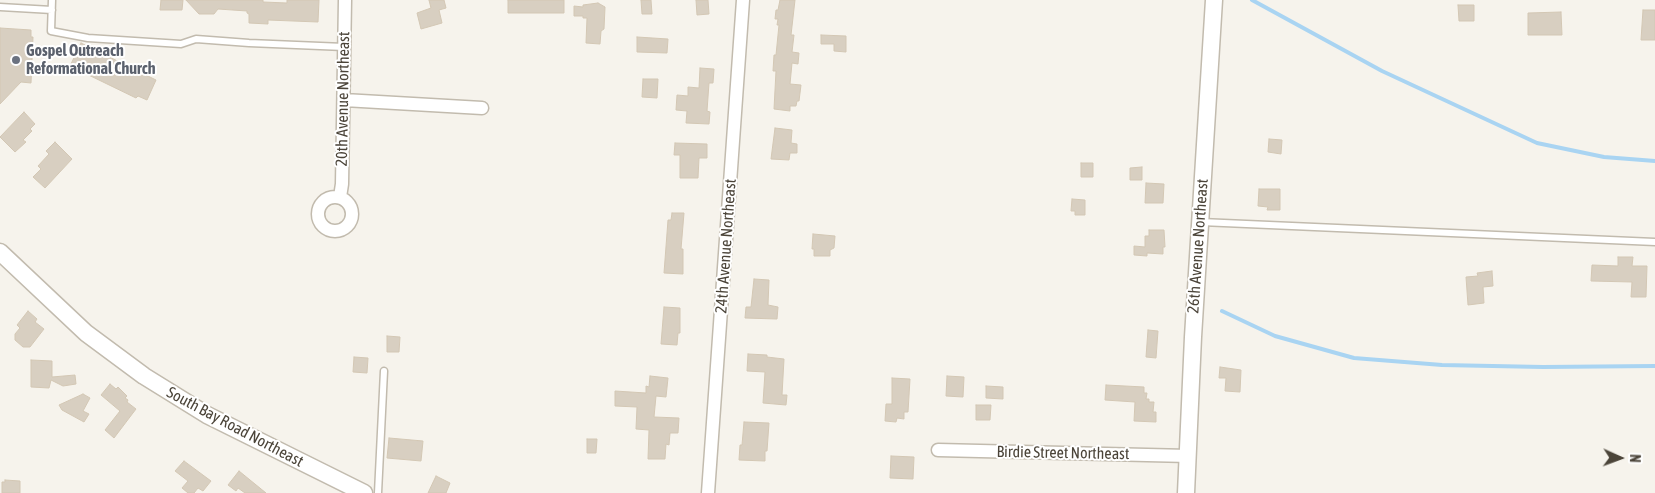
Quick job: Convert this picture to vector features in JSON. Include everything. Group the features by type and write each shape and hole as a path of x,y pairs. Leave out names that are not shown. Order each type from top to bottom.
{"street":[{"name":"20th Avenue Northeast","path":"340,198 342,184 345,0"},
{"name":"24th Avenue Northeast","path":"708,493 743,0"},
{"name":"26th Avenue Northeast","path":"1186,493 1193,337 1214,0"},
{"path":"344,100 482,108"},
{"name":"South Bay Road Northeast","path":"0,252 86,333 144,376 216,420 364,493"},
{"name":"Birdie Street Northeast","path":"938,450 1189,456"}],"lane":[{"path":"52,0 51,31 88,38 182,44 196,39 344,47"},
{"path":"0,7 52,10"},
{"path":"1200,222 1655,242"},
{"path":"378,493 384,371"}],"building":[{"path":"161,0 183,0 182,10 160,10"},
{"path":"186,0 263,0 263,2 287,3 287,0 319,0 318,22 268,20 268,24 249,23 247,11 218,9 214,14 199,14"},
{"path":"429,0 444,0 446,8 439,10 442,23 421,29 417,13 431,8"},
{"path":"508,0 564,0 564,13 508,13"},
{"path":"641,0 651,0 652,14 642,14"},
{"path":"696,0 708,0 709,14 697,15"},
{"path":"780,0 795,0 791,35 794,35 792,52 799,53 798,64 792,63 790,84 801,85 799,101 797,101 796,106 790,106 790,111 774,109 776,71 773,71 779,25 777,25 778,19 775,19"},
{"path":"598,3 605,7 604,29 601,31 600,44 586,43 587,18 574,16 574,6 583,7 583,5"},
{"path":"1458,5 1474,5 1474,21 1459,21"},
{"path":"1643,10 1655,10 1655,40 1641,40"},
{"path":"1561,12 1562,35 1528,35 1528,13"},
{"name":"Gospel Outreach Reformational Church","path":"0,28 31,30 31,37 33,37 31,83 21,82 0,104"},
{"path":"821,35 846,36 846,52 834,51 834,44 821,44"},
{"path":"637,37 668,39 667,53 637,52"},
{"path":"81,43 156,80 147,100 138,96 136,98 70,66"},
{"path":"700,68 714,69 713,83 709,83 707,111 710,112 709,124 686,123 687,111 676,110 677,95 688,96 688,87 699,88"},
{"path":"643,79 658,79 657,98 642,97"},
{"path":"24,112 35,124 30,129 32,131 23,140 26,142 15,152 0,137"},
{"path":"775,128 792,130 791,143 797,144 797,153 790,153 789,160 771,159"},
{"path":"1269,139 1282,140 1281,154 1268,152"},
{"path":"55,142 72,159 45,188 33,177 41,169 38,166 49,154 46,151"},
{"path":"675,143 707,144 707,158 699,158 698,178 680,178 680,155 674,155"},
{"path":"1081,163 1093,163 1093,177 1081,177"},
{"path":"1142,167 1142,180 1130,180 1130,168"},
{"path":"1146,183 1164,184 1163,203 1145,203"},
{"path":"1259,189 1280,189 1280,210 1267,210 1268,207 1258,206"},
{"path":"1072,199 1085,200 1085,215 1075,215 1075,211 1071,211"},
{"path":"672,213 684,213 681,249 683,249 683,274 664,273 668,220 671,220"},
{"path":"1149,230 1164,230 1165,247 1163,247 1163,254 1147,253 1147,256 1134,255 1134,246 1145,247 1145,236 1149,236"},
{"path":"813,234 835,236 834,248 830,250 830,256 814,256 814,249 812,249"},
{"path":"1618,257 1633,257 1632,266 1647,266 1646,297 1631,297 1632,282 1591,281 1592,265 1618,266"},
{"path":"1492,271 1493,286 1483,287 1484,303 1468,305 1466,277 1478,276 1477,273"},
{"path":"754,279 769,280 768,305 778,307 777,319 745,318 746,307 751,307"},
{"path":"664,307 680,308 680,333 678,333 677,345 661,344"},
{"path":"28,311 37,319 35,322 44,329 30,347 23,347 15,340 15,334 20,328 17,325"},
{"path":"1148,330 1158,331 1156,358 1146,357"},
{"path":"387,336 400,337 399,352 387,352"},
{"path":"748,354 767,355 767,357 784,359 782,395 787,395 786,405 763,403 765,372 747,371"},
{"path":"354,357 368,358 367,373 353,372"},
{"path":"31,360 52,361 52,377 75,375 76,384 63,386 51,380 49,388 31,387"},
{"path":"1220,367 1241,370 1240,392 1225,391 1226,378 1219,378"},
{"path":"650,376 668,378 666,397 656,396 654,417 679,418 678,433 670,433 669,445 666,444 665,459 648,459 649,430 636,429 637,407 615,406 615,391 646,393 646,386 649,387"},
{"path":"947,376 964,377 963,397 946,396"},
{"path":"892,378 910,379 908,412 904,412 904,419 897,418 896,422 885,421 886,404 892,404"},
{"path":"110,384 116,389 118,387 127,396 125,398 128,400 127,402 136,409 114,438 105,430 120,411 101,395"},
{"path":"1106,385 1144,387 1144,393 1147,393 1146,399 1149,399 1149,402 1154,402 1153,412 1156,412 1156,422 1134,421 1135,402 1105,400"},
{"path":"986,386 1003,387 1003,399 986,398"},
{"path":"83,394 90,398 83,411 89,414 84,422 62,410 59,405"},
{"path":"976,405 991,405 990,420 976,420"},
{"path":"744,422 769,423 765,461 739,460"},
{"path":"389,438 423,441 421,461 387,458"},
{"path":"587,439 597,439 596,453 587,453"},
{"path":"891,456 914,457 913,479 890,478"},
{"path":"184,461 211,481 203,491 198,488 194,493 188,493 182,488 188,481 175,471"},
{"path":"239,471 266,493 245,493 238,488 236,491 228,485"},
{"path":"436,476 450,483 446,493 428,493"},
{"path":"5,480 20,481 20,493 2,493 2,482 5,482"}],"waterway":[{"path":"1252,0 1382,71 1537,143 1604,157 1655,161"},
{"path":"1222,311 1275,336 1354,358 1442,365 1543,367 1655,366"}],"place":[{"name":"Gospel Outreach Reformational Church","path":"16,60"}]}
